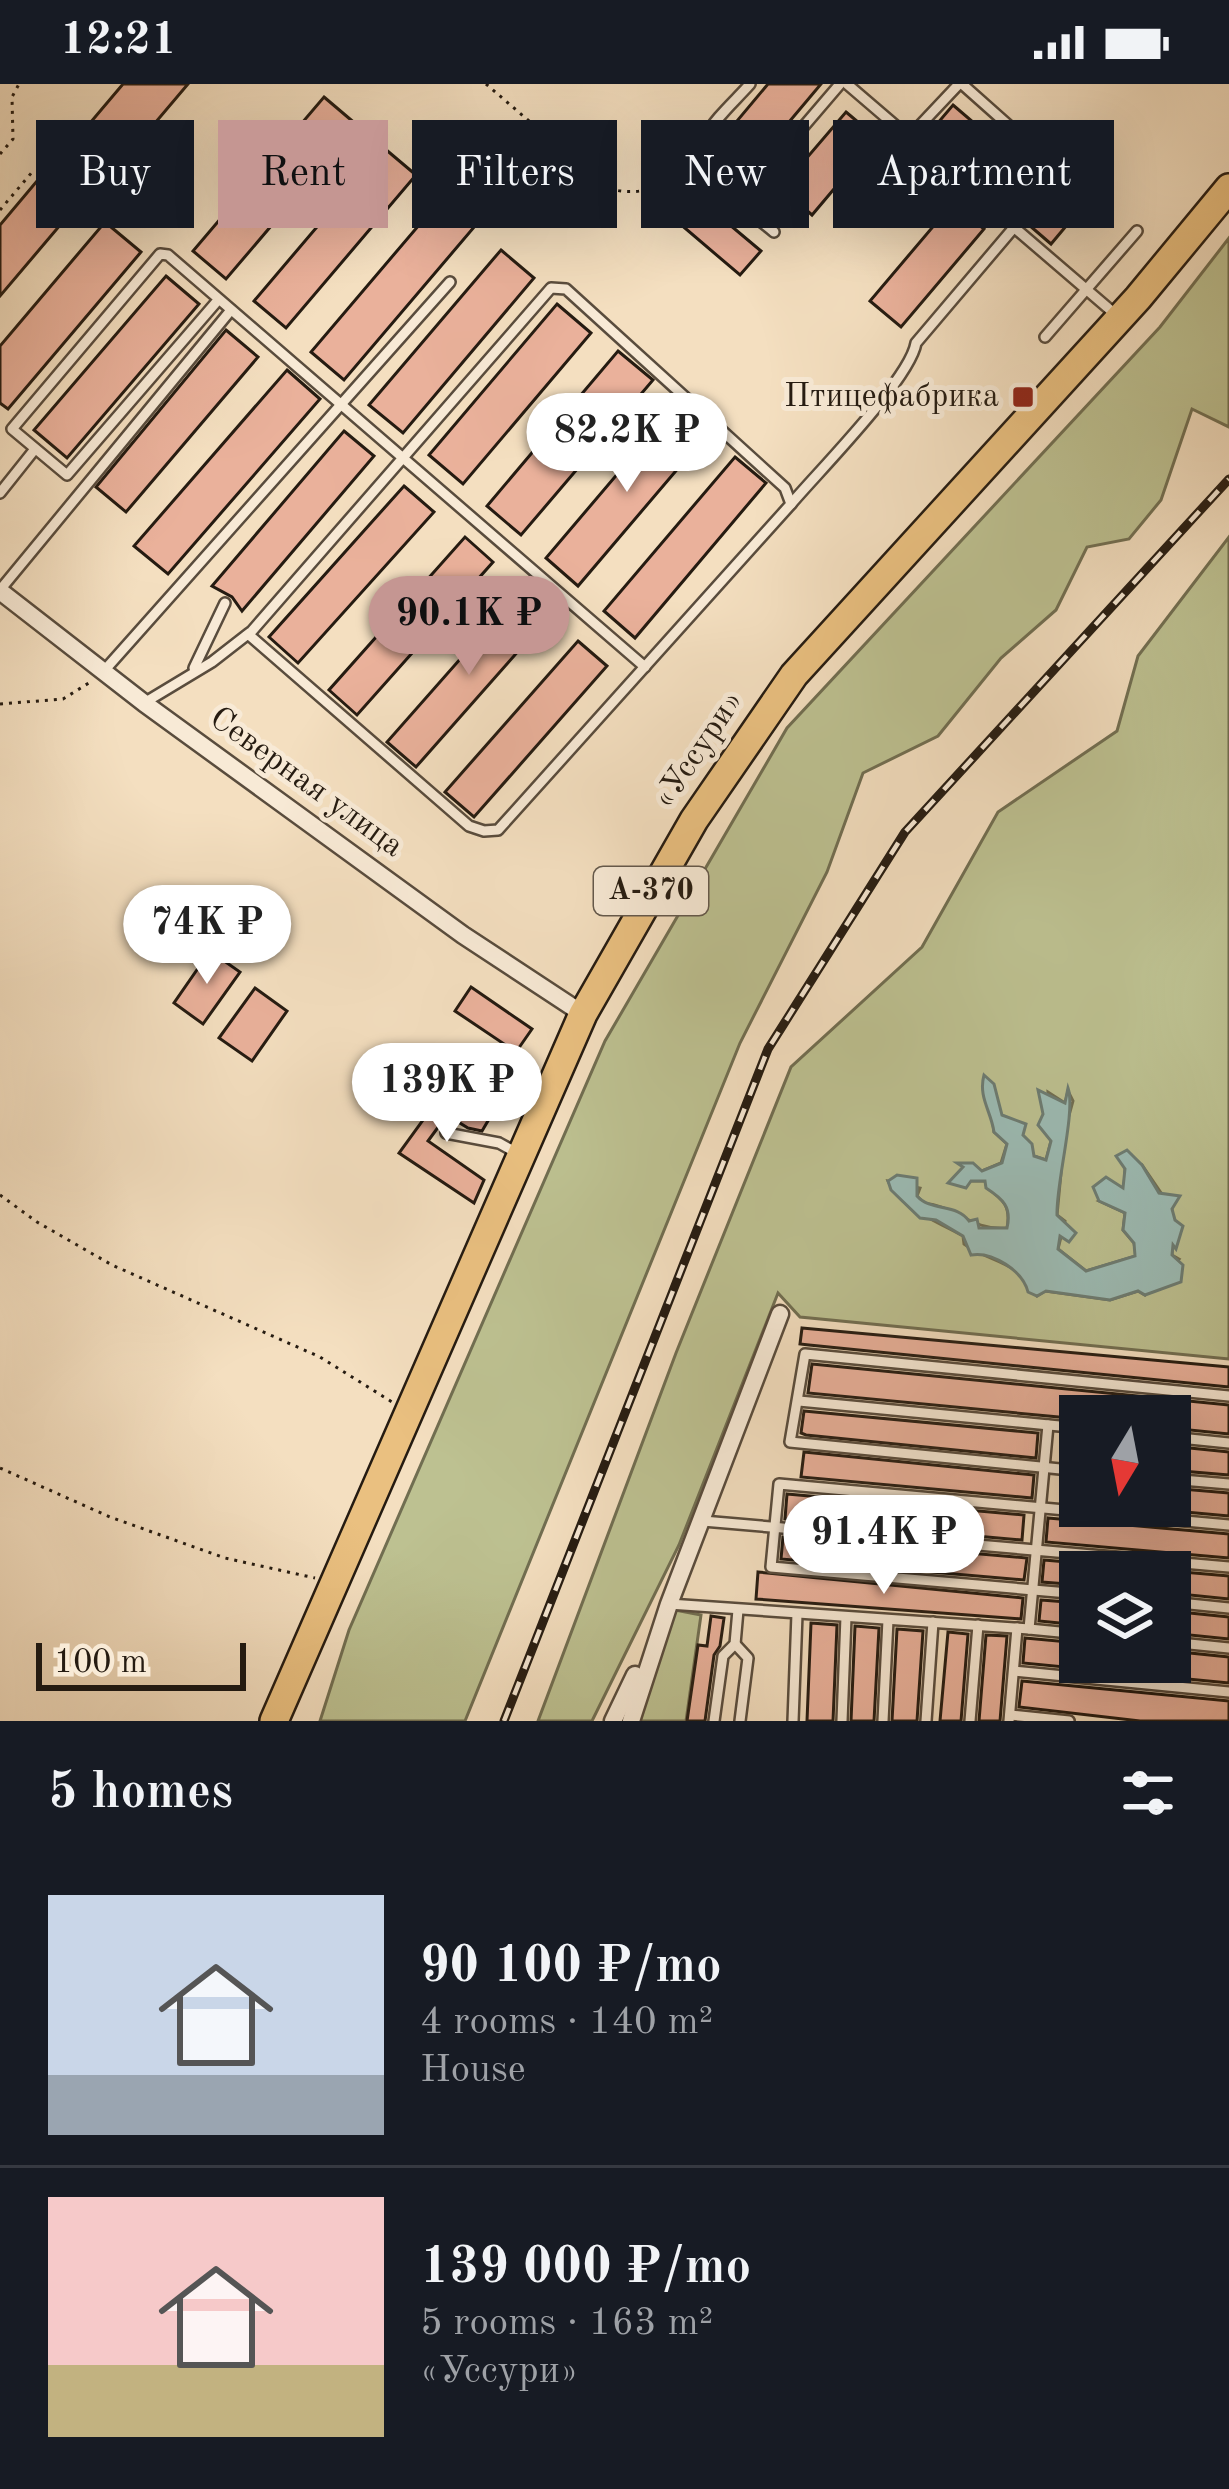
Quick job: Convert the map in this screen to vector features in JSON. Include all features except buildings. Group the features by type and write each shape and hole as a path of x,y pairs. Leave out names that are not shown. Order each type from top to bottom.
{"highway":[{"name":"«Уссури»","path":"274,1721 584,1014 694,820 794,675 1119,317 1229,188"}],"street":[{"name":"Северная улица","path":"0,591 144,704 463,935 584,1014"},
{"path":"613,1721 703,1522 780,1314"},
{"path":"631,1721 669,1604"}],"lane":[{"path":"719,120 750,84"},
{"path":"809,123 844,84 889,120"},
{"path":"926,120 960,84 1001,120"},
{"path":"769,228 774,232"},
{"path":"248,634 469,826 498,830 791,504 894,383 914,356 916,343 1013,228 1119,317"},
{"path":"1045,337 1137,231"},
{"path":"219,299 67,476 12,429 160,254 168,255 219,299 340,405 645,667"},
{"path":"103,673 450,282"},
{"path":"144,704 248,634 550,288 566,289 784,488 791,504"},
{"path":"0,591 231,310"},
{"path":"0,493 35,448"},
{"path":"191,673 225,603"},
{"path":"446,1133 499,1143 522,1156"},
{"path":"1059,1469 790,1442 805,1354 1229,1396"},
{"path":"799,1401 1059,1426"},
{"path":"1048,1425 1033,1589 1013,1671 1010,1718 1069,1721"},
{"path":"1191,1439 1229,1443"},
{"path":"1191,1481 1229,1484"},
{"path":"1059,1592 771,1567 778,1484 1229,1525"},
{"path":"703,1522 1229,1567"},
{"path":"669,1604 1059,1632"},
{"path":"1191,1604 1229,1608"},
{"path":"714,1721 723,1656 735,1644 738,1610"},
{"path":"793,1721 797,1614"},
{"path":"842,1721 846,1617"},
{"path":"883,1721 888,1620"},
{"path":"926,1721 933,1622"},
{"path":"970,1721 978,1625"},
{"path":"735,1644 748,1658 740,1721"},
{"path":"1191,1644 1229,1648"},
{"path":"1013,1671 1229,1692"}],"path":[{"path":"0,154 13,139 12,97 19,84"},
{"path":"486,84 607,188 625,194 641,192"},
{"path":"0,210 33,172"},
{"path":"0,704 63,699 103,673"},
{"path":"0,1196 112,1264 320,1357 409,1412"},
{"path":"0,1468 110,1517 225,1558 335,1581"}],"green space":[{"path":"1229,238 1229,427 1192,409 1161,500 1129,539 1087,547 1056,610 1001,658 938,736 863,773 827,872 740,1043 465,1721 320,1721 349,1630 605,1041 787,728 1160,327"},
{"path":"1229,537 1229,1359 800,1317 778,1293 679,1545 592,1721 538,1721 676,1353 791,1067 922,947 998,812 1117,731 1138,656","holes":["1068,1091 1073,1101 1065,1130 1057,1215 1065,1221 1058,1249 1086,1271 1136,1256 1134,1243 1123,1230 1125,1213 1099,1201 1124,1189 1125,1169 1142,1165 1172,1209 1172,1255 1179,1259 1145,1295 1138,1291 1110,1300 1045,1291 1037,1296 1018,1272 970,1248 963,1236 910,1207 888,1181 920,1188 917,1196 924,1203 983,1226 1007,1228 1005,1205 985,1181 971,1181 960,1174 964,1167 982,1171 1001,1163 1007,1144 994,1132 992,1116 1005,1118 1034,1156 1046,1160 1051,1141 1048,1092 1065,1103"]},
{"path":"675,1610 701,1615 686,1721 636,1721"}],"water":[{"path":"984,1075 994,1084 1002,1115 1026,1124 1023,1135 1032,1144 1034,1156 1046,1160 1051,1141 1038,1125 1043,1114 1038,1090 1065,1103 1068,1088 1070,1113 1057,1215 1076,1233 1069,1242 1060,1236 1058,1249 1086,1271 1135,1256 1134,1243 1123,1230 1125,1213 1099,1201 1093,1187 1106,1177 1123,1188 1125,1169 1116,1156 1127,1150 1159,1193 1180,1196 1172,1209 1183,1226 1172,1255 1183,1265 1181,1282 1145,1295 1138,1291 1110,1300 1046,1291 1037,1296 1028,1292 1006,1264 971,1255 963,1236 936,1220 920,1218 891,1190 888,1181 897,1175 917,1178 917,1196 923,1201 958,1212 969,1221 977,1219 979,1228 1007,1228 1007,1209 985,1181 971,1181 966,1188 948,1183 963,1167 957,1163 973,1163 982,1171 1002,1163 1007,1144 994,1132 984,1097"}],"railway":[{"path":"504,1721 768,1049 905,832 1229,479"}],"place":[{"name":"Птицефабрика","path":"1023,397"}]}
